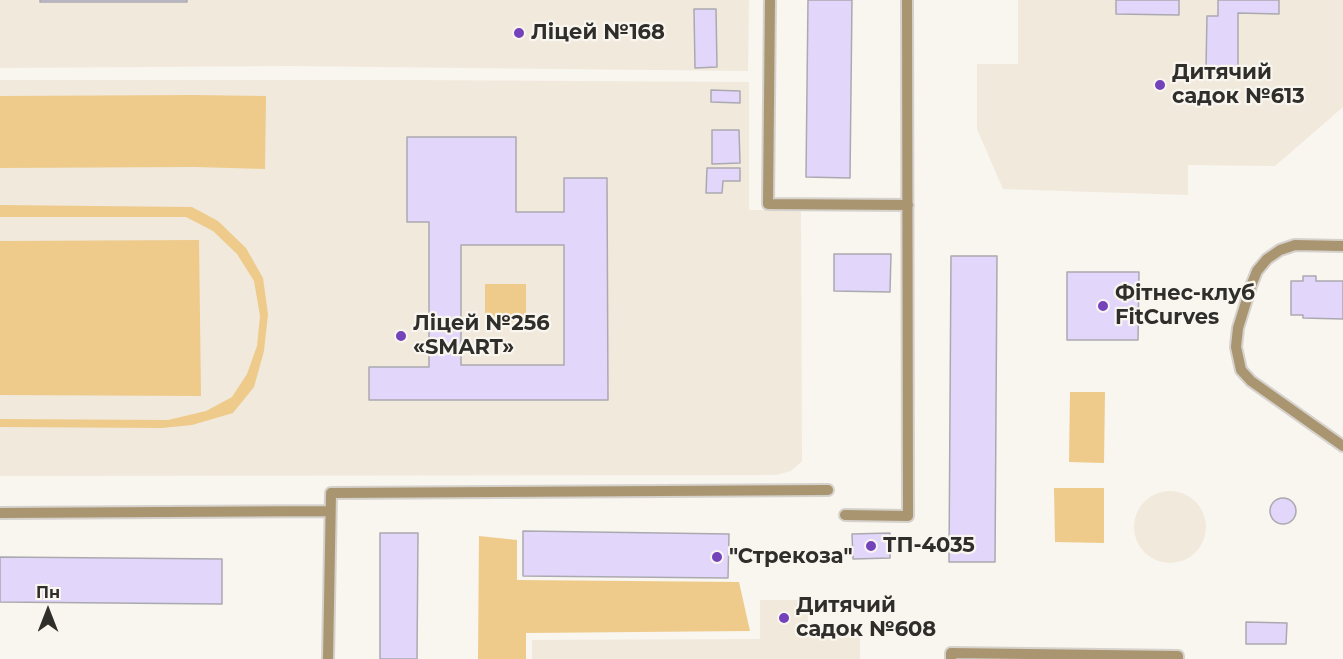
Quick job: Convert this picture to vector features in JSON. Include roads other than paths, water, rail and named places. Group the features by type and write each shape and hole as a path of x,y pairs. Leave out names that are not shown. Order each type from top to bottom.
{"lane":[{"path":"770,0 768,204 908,205"},
{"path":"845,515 908,516 907,0"},
{"path":"1343,246 1295,246 1280,250 1267,259 1257,272 1251,286 1238,328 1236,347 1241,370 1251,381 1343,446"},
{"path":"328,659 331,493 828,490"},
{"path":"0,513 330,511"},
{"path":"951,659 951,653 1178,656 1178,659"}],"place":[{"name":"Ліцей №168","path":"519,33"},
{"name":"Дитячий садок №613","path":"1160,85"},
{"name":"Фітнес-клуб FitCurves","path":"1103,306"},
{"name":"Ліцей №256 «SMART»","path":"401,336"},
{"name":"ТП-4035","path":"871,546"},
{"name":"\"Стрекоза\"","path":"717,557"},
{"name":"Дитячий садок №608","path":"784,618"}]}
